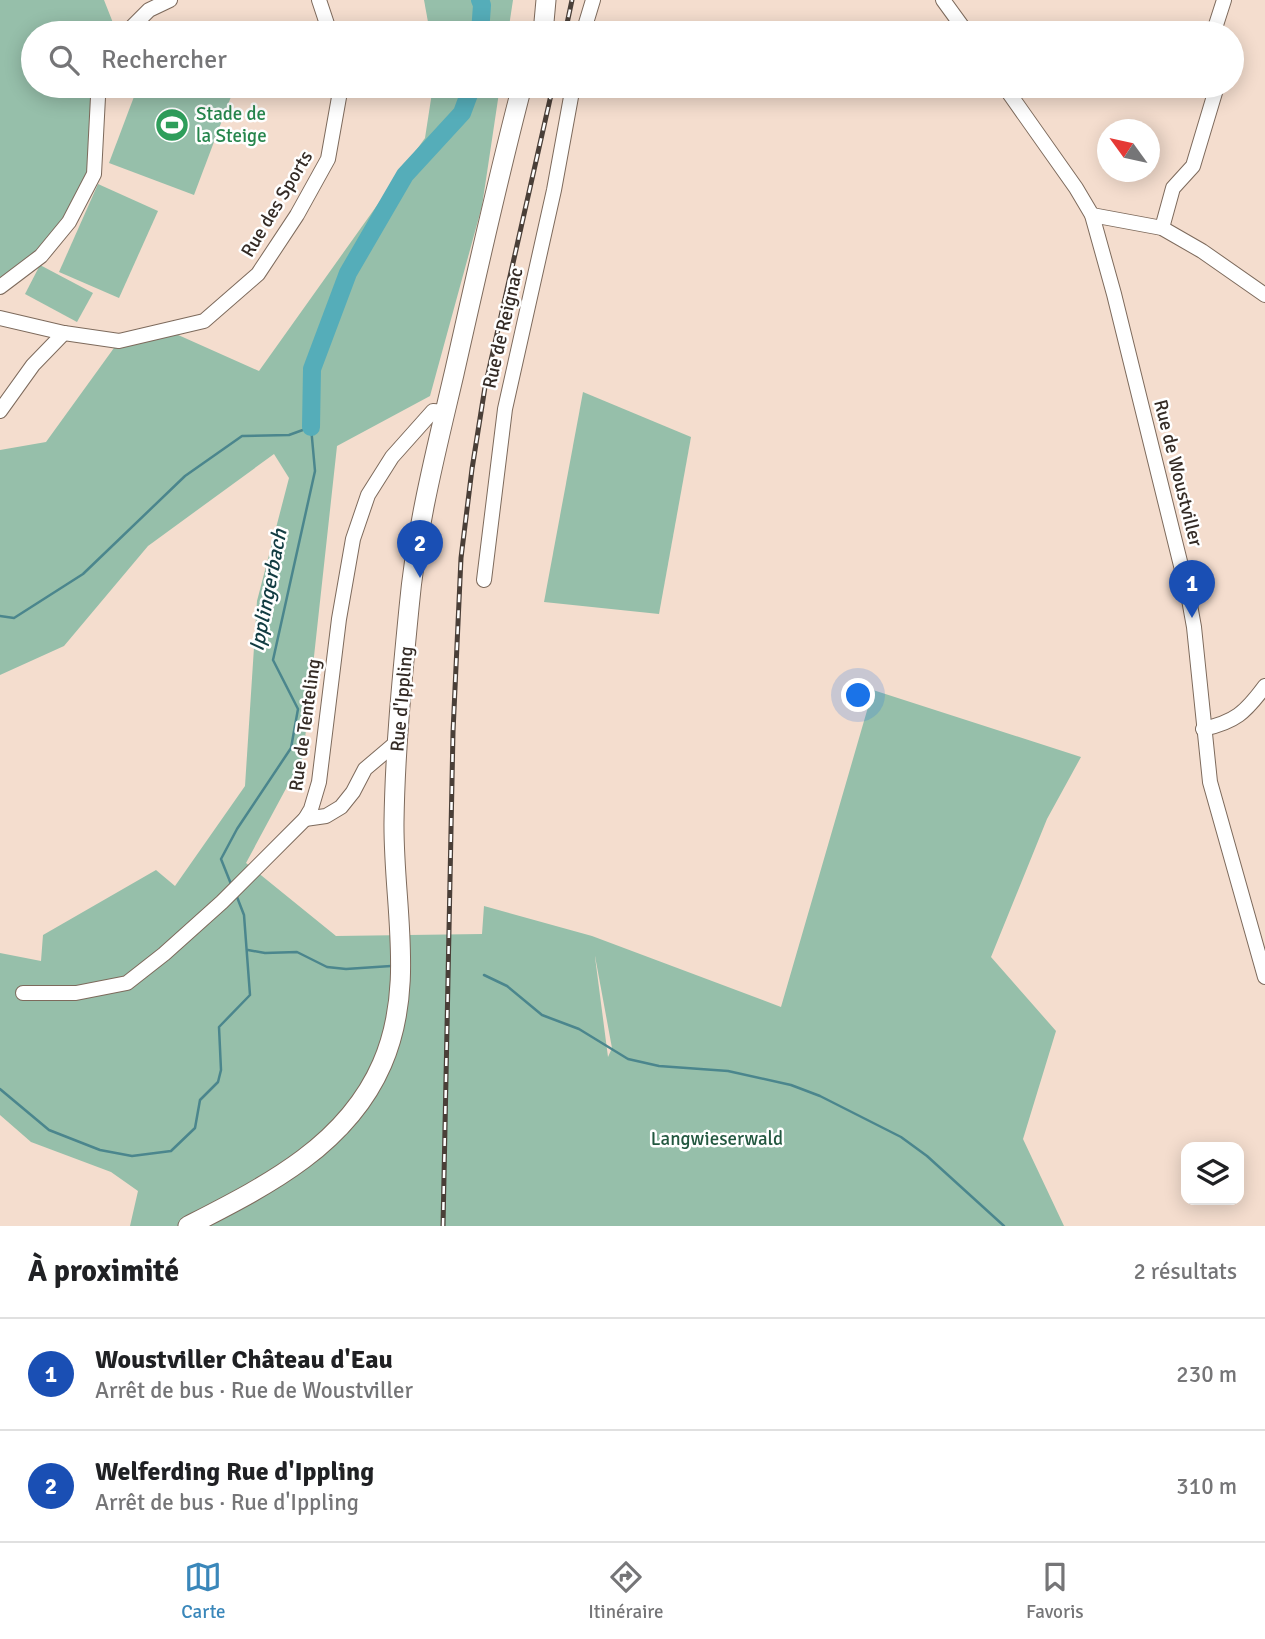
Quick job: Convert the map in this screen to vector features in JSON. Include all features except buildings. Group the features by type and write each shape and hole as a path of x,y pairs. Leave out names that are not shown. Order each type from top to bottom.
{"main road":[{"path":"531,21 533,0"},
{"path":"544,21 546,0"},
{"name":"Rue d'Ippling","path":"188,1226 264,1186 304,1160 332,1137 361,1103 382,1064 396,1023 402,977 394,825 398,741 416,554 495,189 519,98"}],"street":[{"path":"138,21 149,10 170,0"},
{"path":"319,0 326,21"},
{"path":"587,21 593,0"},
{"path":"943,0 958,21"},
{"path":"1217,21 1224,0"},
{"path":"0,288 41,257 69,222 94,174 98,98"},
{"name":"Rue des Sports","path":"0,317 64,333 119,341 204,321 258,274 297,215 328,159 339,98"},
{"name":"Rue de Reignac","path":"484,580 505,409 554,190 570,98"},
{"name":"Rue de Woustviller","path":"1012,98 1092,215 1188,594 1194,627 1210,782 1265,977"},
{"path":"1162,228 1173,188 1193,166 1213,98"},
{"path":"1092,215 1162,228 1202,251 1265,295"},
{"path":"0,411 33,365 64,333"},
{"name":"Rue de Tenteling","path":"23,993 76,993 127,983 222,902 305,819 319,782 339,619 352,539 368,495 392,457 433,411 445,412"},
{"path":"1203,729 1226,724 1246,710 1265,686"},
{"path":"305,819 326,816 341,807 353,792 365,769 398,741"}],"green space":[{"path":"0,0 104,0 112,21 21,21 21,98 101,98 94,174 69,222 0,287"},
{"path":"424,0 513,0 510,21 428,21"},
{"name":"Stade de la Steige","path":"133,98 230,98 194,195 109,163"},
{"name":"Langwieserwald","path":"431,98 498,98 482,206 430,396 337,446 303,757 246,863 336,936 482,934 484,906 592,936 781,1007 873,690 1081,757 1047,819 991,957 1056,1031 1023,1139 1064,1226 130,1226 138,1191 111,1172 31,1142 0,1115 0,953 41,961 43,935 156,870 175,886 245,786 257,601 289,478 274,454 148,546 64,646 0,675 0,450 46,442 119,341 167,330 259,371 425,138","holes":["595,956 612,1048 608,1057"]},
{"path":"98,184 158,211 119,298 59,272"},
{"path":"40,265 93,293 77,322 25,294"},
{"path":"583,392 691,437 659,614 544,602"}],"waterway":[{"name":"Ipplingerbach","path":"480,0 481,21"},
{"name":"Ipplingerbach","path":"311,427 312,369 348,273 405,175 462,113 468,98"},
{"name":"Ipplingerbach","path":"0,616 14,618 83,574 185,476 242,436 289,435 311,427 315,471 273,660 298,709 291,748 237,829 221,859 231,884"},
{"name":"Ipplingerbach","path":"0,1089 49,1130 100,1150 132,1156 171,1151 195,1128 200,1100 218,1082 221,1070 219,1027 250,995 244,915 237,897"},
{"path":"248,950 265,953 297,952 327,967 346,969 391,966"},
{"path":"484,975 507,986 542,1015 579,1029 628,1059 659,1066 728,1071 791,1085 820,1096 901,1137 927,1156 1004,1226"}],"railway":[{"path":"568,21 572,0"},
{"path":"443,1226 453,732 461,558 485,387 550,98"}],"place":[{"name":"Stade de la Steige","path":"172,125"},
{"name":"Welferding Rue d'Ippling","path":"420,578"},
{"name":"Woustviller Château d'Eau","path":"1192,618"}]}
